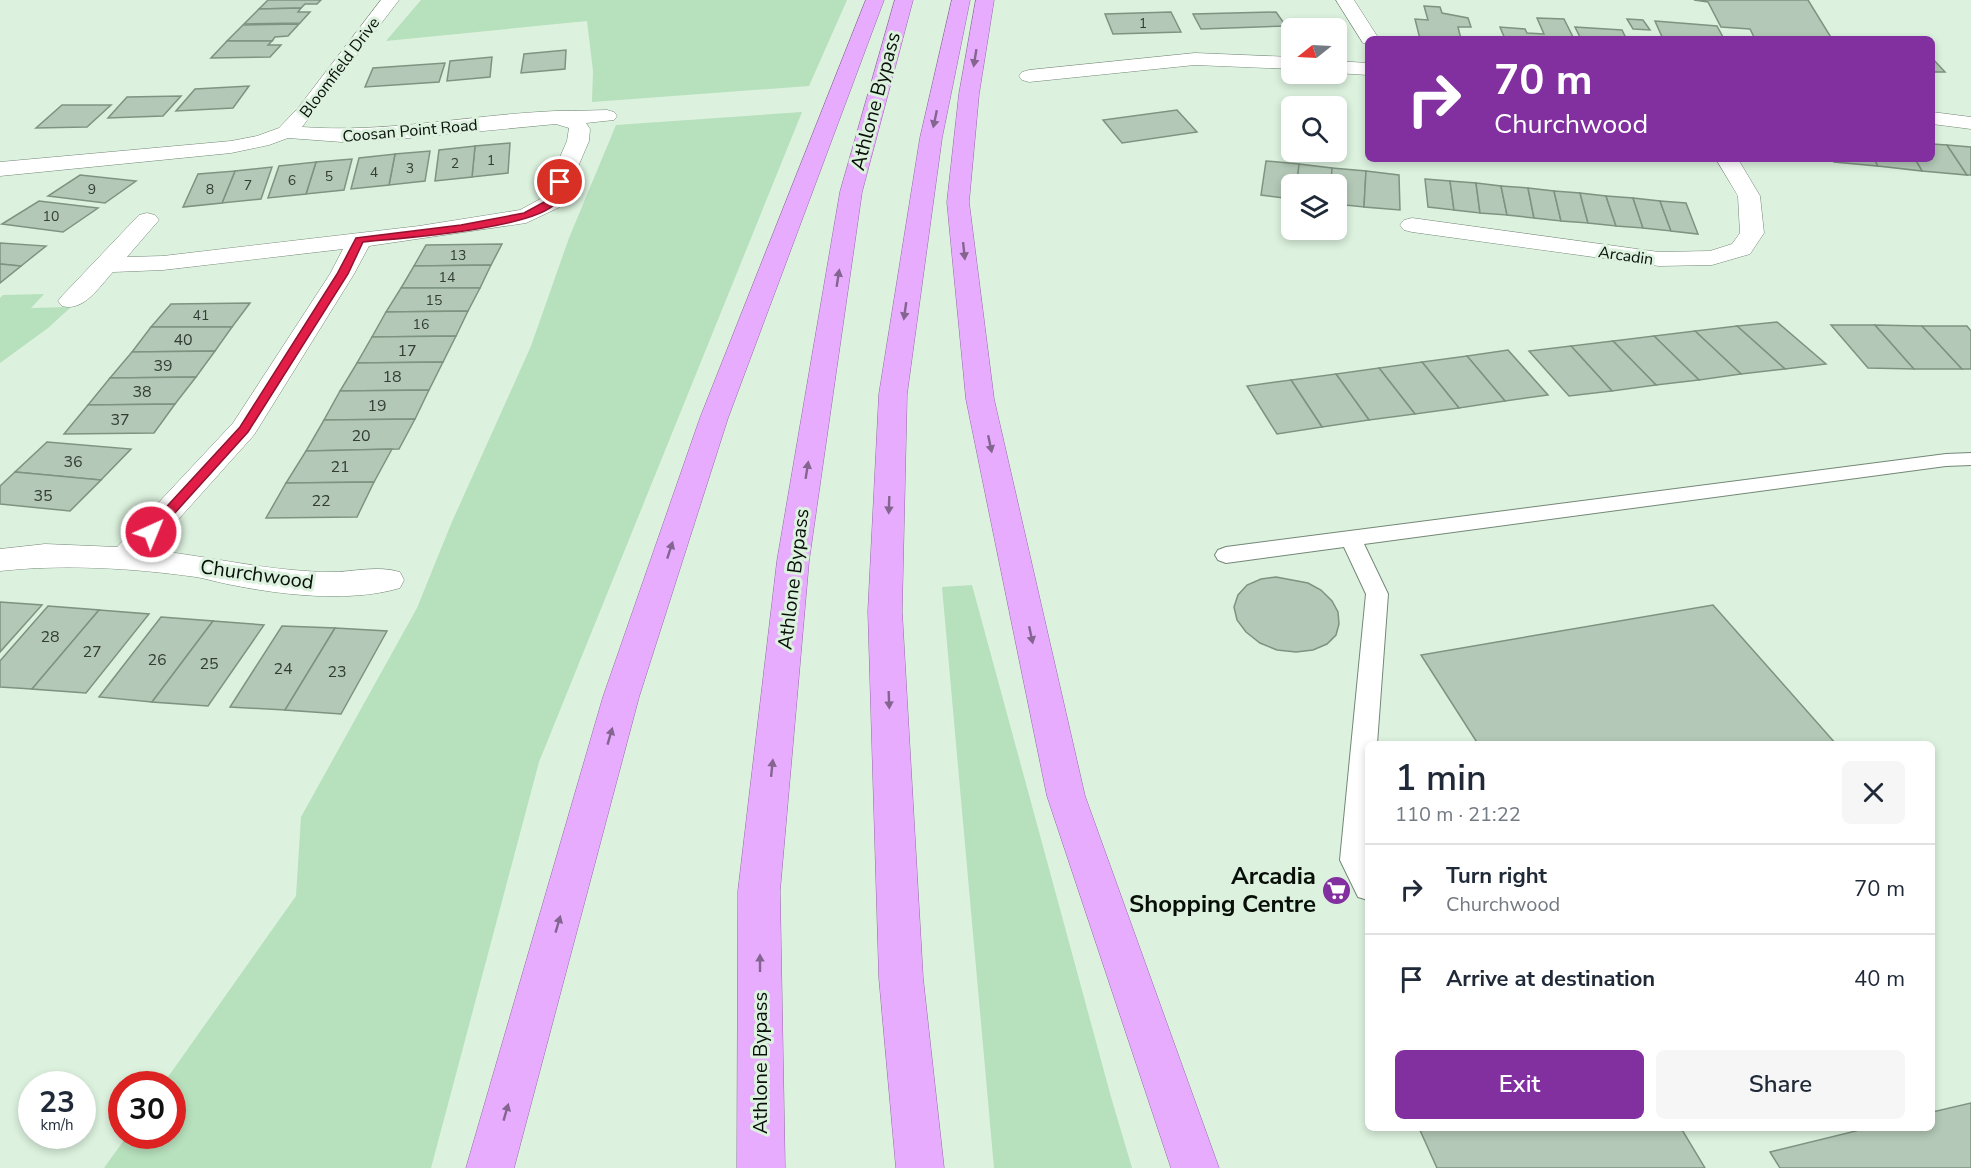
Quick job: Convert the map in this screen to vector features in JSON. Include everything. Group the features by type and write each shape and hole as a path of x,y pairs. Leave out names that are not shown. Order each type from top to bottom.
{"highway":[{"path":"490,1168 621,697 714,417 875,0"},
{"name":"Athlone Bypass","path":"761,1168 759,891 793,561 851,192 904,0"},
{"path":"920,1168 901,978 885,611 892,406 931,138 961,0"},
{"path":"985,0 969,94 958,201 980,399 1066,796 1195,1168"}],"street":[{"name":"Bloomfield Drive","path":"286,132 305,112 390,0"},
{"path":"1345,0 1368,36"},
{"path":"1029,76 1195,59 1281,63"},
{"path":"1347,68 1365,69"},
{"name":"Coosan Point Road","path":"0,169 247,145 286,132 342,136 556,117 607,116"},
{"path":"106,265 163,263 494,223 526,216 545,207 556,195 578,141 580,129 577,124 556,117"},
{"path":"1935,118 1971,123"},
{"name":"Arcadin","path":"1412,225 1659,260 1712,258 1741,249 1752,233 1749,196 1729,162"},
{"path":"71,301 147,220"},
{"path":"125,558 244,429 342,274 360,240"},
{"name":"Churchwood","path":"0,560 45,555 125,558 199,566 232,574 294,582 330,584 388,580"}],"lane":[{"path":"1226,555 1946,460 1971,459"},
{"path":"1351,539 1377,594 1354,860 1365,882"}],"green space":[{"path":"421,0 847,0 809,86 592,102 593,71 587,21 386,41"},
{"path":"802,112 539,762 431,1168 104,1168 118,1149 186,1149 186,1071 172,1071 296,896 301,817 417,608 451,524 531,346 569,238 616,125"},
{"path":"44,294 31,308 71,307 48,328 0,363 0,298 3,295"},
{"path":"972,585 1132,1168 994,1168 942,587"}],"building":[{"path":"268,0 321,0 317,4 305,4 301,8 259,9"},
{"path":"1694,0 1808,0 1830,36 1754,36 1750,29 1721,27 1708,2"},
{"path":"1424,6 1440,7 1442,13 1468,18 1471,27 1458,27 1460,36 1419,36 1415,19 1428,20"},
{"path":"301,8 298,12 310,12 300,23 244,24 259,9"},
{"path":"1171,12 1181,32 1113,34 1105,14"},
{"path":"1276,12 1281,19 1281,26 1201,29 1193,14"},
{"path":"1537,18 1564,19 1572,36 1504,36 1500,27 1525,29 1527,33 1544,34"},
{"path":"1627,19 1643,20 1650,30 1633,29"},
{"path":"1655,21 1717,26 1722,36 1662,36"},
{"path":"299,24 288,36 275,37 272,41 227,41 243,25"},
{"path":"1575,27 1622,30 1625,36 1580,36"},
{"path":"227,41 272,41 268,45 281,45 270,57 211,58"},
{"path":"566,50 565,69 521,73 524,54"},
{"path":"492,57 490,77 447,81 450,61"},
{"path":"1935,61 1945,72 1935,72"},
{"path":"445,63 439,82 365,87 373,68"},
{"path":"249,86 233,108 176,111 195,89"},
{"path":"181,96 163,116 108,118 127,97"},
{"path":"62,105 111,105 87,127 36,128"},
{"path":"1177,110 1197,132 1122,143 1103,120"},
{"path":"510,143 508,173 472,177 475,146"},
{"path":"1935,144 1947,145 1967,175 1922,171 1917,162 1935,162"},
{"path":"1947,145 1971,147 1971,175 1967,175"},
{"path":"475,146 472,177 435,181 439,150"},
{"path":"430,151 425,181 389,185 395,154"},
{"path":"395,154 389,185 351,189 359,158"},
{"path":"352,159 344,190 306,194 316,162"},
{"path":"1266,161 1299,164 1298,174 1281,174 1281,198 1261,195"},
{"path":"316,162 306,194 268,198 279,166"},
{"path":"1834,162 1876,162 1878,166"},
{"path":"1876,162 1917,162 1922,171 1878,166"},
{"path":"1299,164 1332,168 1332,174 1298,174"},
{"path":"272,167 261,199 222,203 235,171"},
{"path":"1332,168 1366,171 1364,207 1347,205 1347,174 1332,174"},
{"path":"235,171 222,203 183,207 198,174"},
{"path":"1366,171 1399,175 1400,210 1364,207"},
{"path":"80,175 136,181 105,203 48,196"},
{"path":"1425,179 1450,181 1454,210 1428,207"},
{"path":"1450,181 1476,183 1480,213 1454,210"},
{"path":"1476,183 1501,186 1507,215 1480,213"},
{"path":"1501,186 1528,188 1534,218 1507,215"},
{"path":"1528,188 1554,191 1561,221 1534,218"},
{"path":"1554,191 1580,193 1588,223 1561,221"},
{"path":"1580,193 1606,196 1616,226 1588,223"},
{"path":"1606,196 1633,198 1643,228 1616,226"},
{"path":"1633,198 1660,201 1671,231 1643,228"},
{"path":"39,201 98,208 63,232 2,224"},
{"path":"1660,201 1686,203 1698,234 1671,231"},
{"path":"0,243 46,246 21,266 0,264"},
{"path":"502,244 491,265 414,266 426,245"},
{"path":"0,264 21,266 0,283"},
{"path":"491,265 480,288 401,288 414,266"},
{"path":"401,288 480,288 468,311 386,312"},
{"path":"250,303 232,327 151,327 171,304"},
{"path":"468,311 456,336 372,337 386,312"},
{"path":"1777,322 1826,364 1785,369 1737,326"},
{"path":"1831,325 1875,325 1914,369 1868,368"},
{"path":"1875,325 1922,326 1962,369 1914,369"},
{"path":"1737,326 1785,369 1741,374 1695,331"},
{"path":"1922,326 1967,326 1971,331 1971,369 1962,369"},
{"path":"151,327 232,327 215,351 132,352"},
{"path":"1695,331 1741,374 1699,380 1654,336"},
{"path":"456,336 443,362 357,363 372,337"},
{"path":"1654,336 1699,380 1656,385 1613,341"},
{"path":"1613,341 1656,385 1612,391 1571,346"},
{"path":"1571,346 1612,391 1569,396 1529,351"},
{"path":"1508,350 1548,395 1505,401 1467,356"},
{"path":"215,351 196,377 110,378 132,352"},
{"path":"1467,356 1505,401 1459,408 1422,362"},
{"path":"443,362 429,390 340,391 357,363"},
{"path":"1422,362 1459,408 1415,414 1379,368"},
{"path":"1379,368 1415,414 1369,420 1336,374"},
{"path":"1336,374 1369,420 1322,427 1291,380"},
{"path":"196,377 175,404 88,405 110,378"},
{"path":"1291,380 1322,427 1277,434 1247,386"},
{"path":"429,390 415,419 324,420 340,391"},
{"path":"175,404 154,433 64,434 88,405"},
{"path":"415,419 399,449 306,451 324,420"},
{"path":"47,442 131,449 101,480 15,472"},
{"path":"392,449 374,482 286,483 306,451"},
{"path":"15,472 101,480 70,511 0,504 0,486"},
{"path":"374,482 357,517 266,518 286,483"},
{"path":"1276,577 1308,583 1321,590 1332,601 1338,612 1339,624 1336,635 1327,644 1313,650 1296,652 1277,650 1260,643 1246,632 1237,620 1234,607 1238,595 1247,585 1261,579"},
{"path":"0,602 42,605 0,652"},
{"path":"1713,605 1833,741 1476,741 1421,655"},
{"path":"48,606 99,610 32,689 0,687 0,661"},
{"path":"99,610 149,614 86,693 32,689"},
{"path":"161,617 213,621 152,702 99,697"},
{"path":"213,621 264,625 208,706 152,702"},
{"path":"282,626 335,628 285,710 230,707"},
{"path":"335,628 387,631 341,714 285,710"},
{"path":"1971,1103 1971,1168 1780,1168 1770,1152 1856,1131 1935,1131 1935,1111"},
{"path":"1420,1131 1683,1131 1705,1168 1437,1168"}],"place":[{"name":"Arcadia Shopping Centre","path":"1337,890"}],"route":[{"path":"151,532 244,429 342,274 360,240 516,219 538,211 552,202 560,182"}]}
